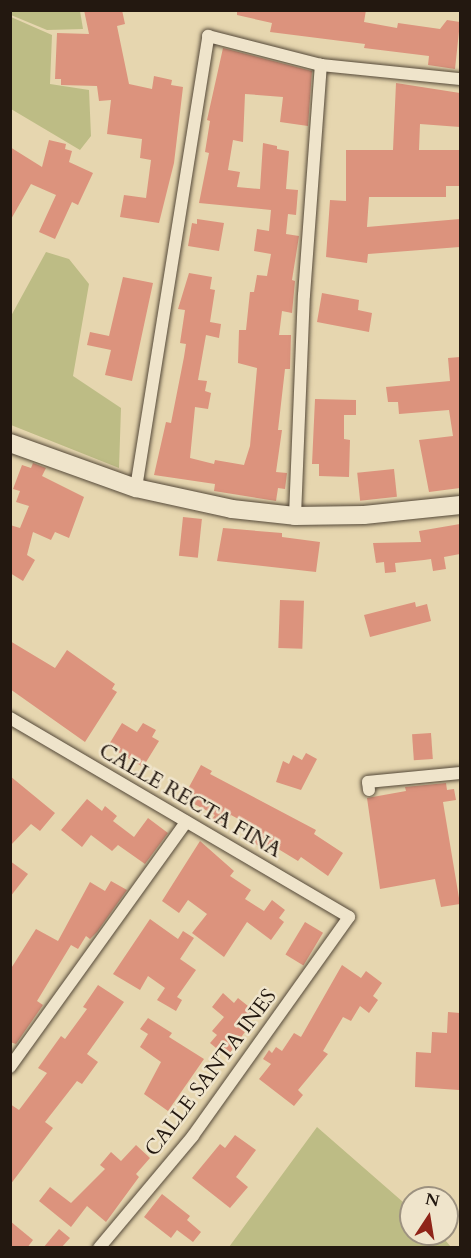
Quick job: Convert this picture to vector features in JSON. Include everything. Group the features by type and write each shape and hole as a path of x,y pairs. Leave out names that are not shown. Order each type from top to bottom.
{"street":[{"path":"136,488 208,36 321,65 460,79"},
{"path":"295,516 304,295 321,65"},
{"path":"12,448 136,488 232,509 295,516 364,515 460,505"},
{"name":"CALLE RECTA FINA","path":"10,718 349,917"},
{"path":"369,790 368,782 460,773"},
{"path":"10,1067 186,822"},
{"name":"CALLE SANTA INES","path":"99,1248 193,1136 349,917"}],"shaded area":[{"path":"10,11 80,11 83,29 47,30 11,15"},
{"path":"11,17 52,35 50,84 89,90 91,136 80,150 11,109"},
{"path":"46,252 69,259 89,284 73,376 121,408 119,468 11,425 11,316"},
{"path":"317,1127 399,1199 399,1246 451,1247 229,1247"}],"building":[{"path":"84,10 122,10 125,24 117,26 129,84 152,89 154,76 172,80 171,85 183,87 174,163 159,223 120,217 124,195 146,198 151,160 140,158 142,139 107,134 111,100 99,101 97,86 61,85 61,79 55,79 57,33 89,34"},
{"path":"237,10 366,10 364,22 397,28 398,23 440,29 447,20 460,22 455,69 428,65 429,56 364,48 365,44 270,32 272,23 237,15"},
{"path":"223,48 312,71 308,126 280,122 283,97 245,94 243,142 233,140 228,170 240,172 237,187 260,189 263,143 277,146 277,149 289,151 286,189 298,190 296,215 288,214 286,234 299,236 292,280 295,281 292,313 282,311 279,335 291,335 290,369 285,369 278,430 282,430 276,472 287,473 285,489 278,488 276,501 214,491 215,484 154,475 166,422 171,423 184,357 186,344 180,343 185,310 178,309 189,273 212,277 210,289 215,290 210,322 221,324 219,338 206,335 198,380 207,381 205,391 211,393 208,409 195,407 190,458 214,464 215,460 244,465 250,446 257,368 238,363 239,330 246,330 250,292 254,292 257,275 267,276 271,254 254,251 257,229 269,231 271,210 199,203 209,153 205,152 210,121 207,120"},
{"path":"396,83 460,93 460,127 420,124 419,150 460,150 460,186 446,186 446,197 369,197 367,227 460,219 460,247 368,254 367,263 326,257 330,200 346,201 346,150 393,150"},
{"path":"49,140 66,144 65,149 72,151 69,162 93,173 78,205 72,202 55,239 39,232 56,195 31,184 10,221 10,147 42,167"},
{"path":"197,219 224,223 219,251 188,246 192,223 197,224"},
{"path":"123,277 153,283 132,381 105,375 111,350 87,345 90,332 109,336"},
{"path":"322,293 359,300 358,310 372,313 369,332 317,322"},
{"path":"460,357 460,488 429,492 419,440 453,436 449,410 399,414 398,402 388,402 386,387 450,381 448,358"},
{"path":"315,399 356,400 356,415 344,415 344,439 350,440 349,477 319,476 319,464 312,464"},
{"path":"33,463 46,468 42,476 84,497 69,538 55,532 51,540 33,532 27,555 35,560 23,581 10,573 10,525 20,528 29,506 16,502 20,491 13,489 22,465 31,468"},
{"path":"394,469 397,497 360,501 357,473"},
{"path":"183,517 202,519 198,558 179,556"},
{"path":"460,524 460,554 444,557 446,569 433,571 431,559 395,563 396,572 385,573 384,562 376,563 373,543 421,542 419,531"},
{"path":"223,528 282,533 282,537 320,542 316,572 217,561"},
{"path":"280,600 304,601 302,649 278,648"},
{"path":"415,602 416,607 427,604 431,621 370,637 364,615"},
{"path":"10,641 55,668 67,650 115,684 112,689 117,692 85,742 10,689"},
{"path":"122,723 137,732 143,723 156,730 152,737 159,741 143,767 108,746"},
{"path":"431,733 433,759 414,760 412,734"},
{"path":"306,753 317,759 301,790 276,782 283,761 289,764 293,755 302,760"},
{"path":"201,765 212,771 210,774 316,830 314,834 343,853 328,876 301,857 298,861 270,844 267,851 246,838 253,827 231,815 225,826 212,819 215,815 183,798"},
{"path":"10,776 55,813 40,831 31,824 10,846"},
{"path":"446,783 447,790 454,789 456,800 443,802 460,904 441,907 435,879 380,889 367,798 406,791 405,787"},
{"path":"87,799 102,811 105,806 117,816 113,821 134,837 148,818 168,833 145,864 118,845 112,851 91,835 82,847 61,830"},
{"path":"200,841 234,871 230,876 251,890 245,899 264,911 272,900 285,910 279,918 284,922 271,940 247,922 224,957 192,933 207,914 188,900 179,913 162,901"},
{"path":"10,861 28,874 10,897"},
{"path":"111,881 127,890 90,939 86,936 78,949 71,945 37,1001 43,1005 16,1044 10,1042 10,970 36,929 58,941 90,882 105,891"},
{"path":"150,919 178,939 183,931 194,938 180,959 196,970 177,997 182,1000 176,1011 157,1000 165,988 148,976 140,990 113,974"},
{"path":"305,922 323,933 303,965 285,955"},
{"path":"342,965 361,978 366,971 382,983 373,996 378,1000 369,1013 360,1006 351,1021 343,1017 323,1051 328,1054 298,1090 303,1095 294,1106 259,1079 271,1064 263,1059 269,1050 272,1053 276,1047 282,1051 294,1033 301,1037"},
{"path":"98,985 124,1002 87,1054 98,1062 82,1084 77,1081 45,1122 53,1128 10,1185 10,1104 19,1110 47,1073 38,1068 61,1036 65,1039 87,1009 83,1007"},
{"path":"223,993 234,1003 238,998 253,1010 247,1018 252,1022 227,1057 210,1043 217,1035 212,1031 224,1017 212,1007"},
{"path":"448,1012 460,1013 459,1090 415,1087 416,1052 431,1053 432,1032 447,1033"},
{"path":"148,1018 172,1033 169,1037 204,1059 168,1111 144,1094 161,1062 140,1047 148,1034 140,1029"},
{"path":"235,1135 256,1150 236,1177 248,1187 230,1208 192,1178 220,1144 225,1148"},
{"path":"136,1145 150,1158 136,1174 139,1177 106,1222 87,1206 71,1227 39,1201 50,1187 71,1203 105,1169 100,1165 111,1152 121,1161"},
{"path":"162,1194 190,1216 187,1220 201,1232 193,1242 177,1230 171,1238 144,1217"},
{"path":"10,1221 33,1240 27,1248 10,1248"},
{"path":"59,1229 70,1238 61,1248 43,1248"}]}
